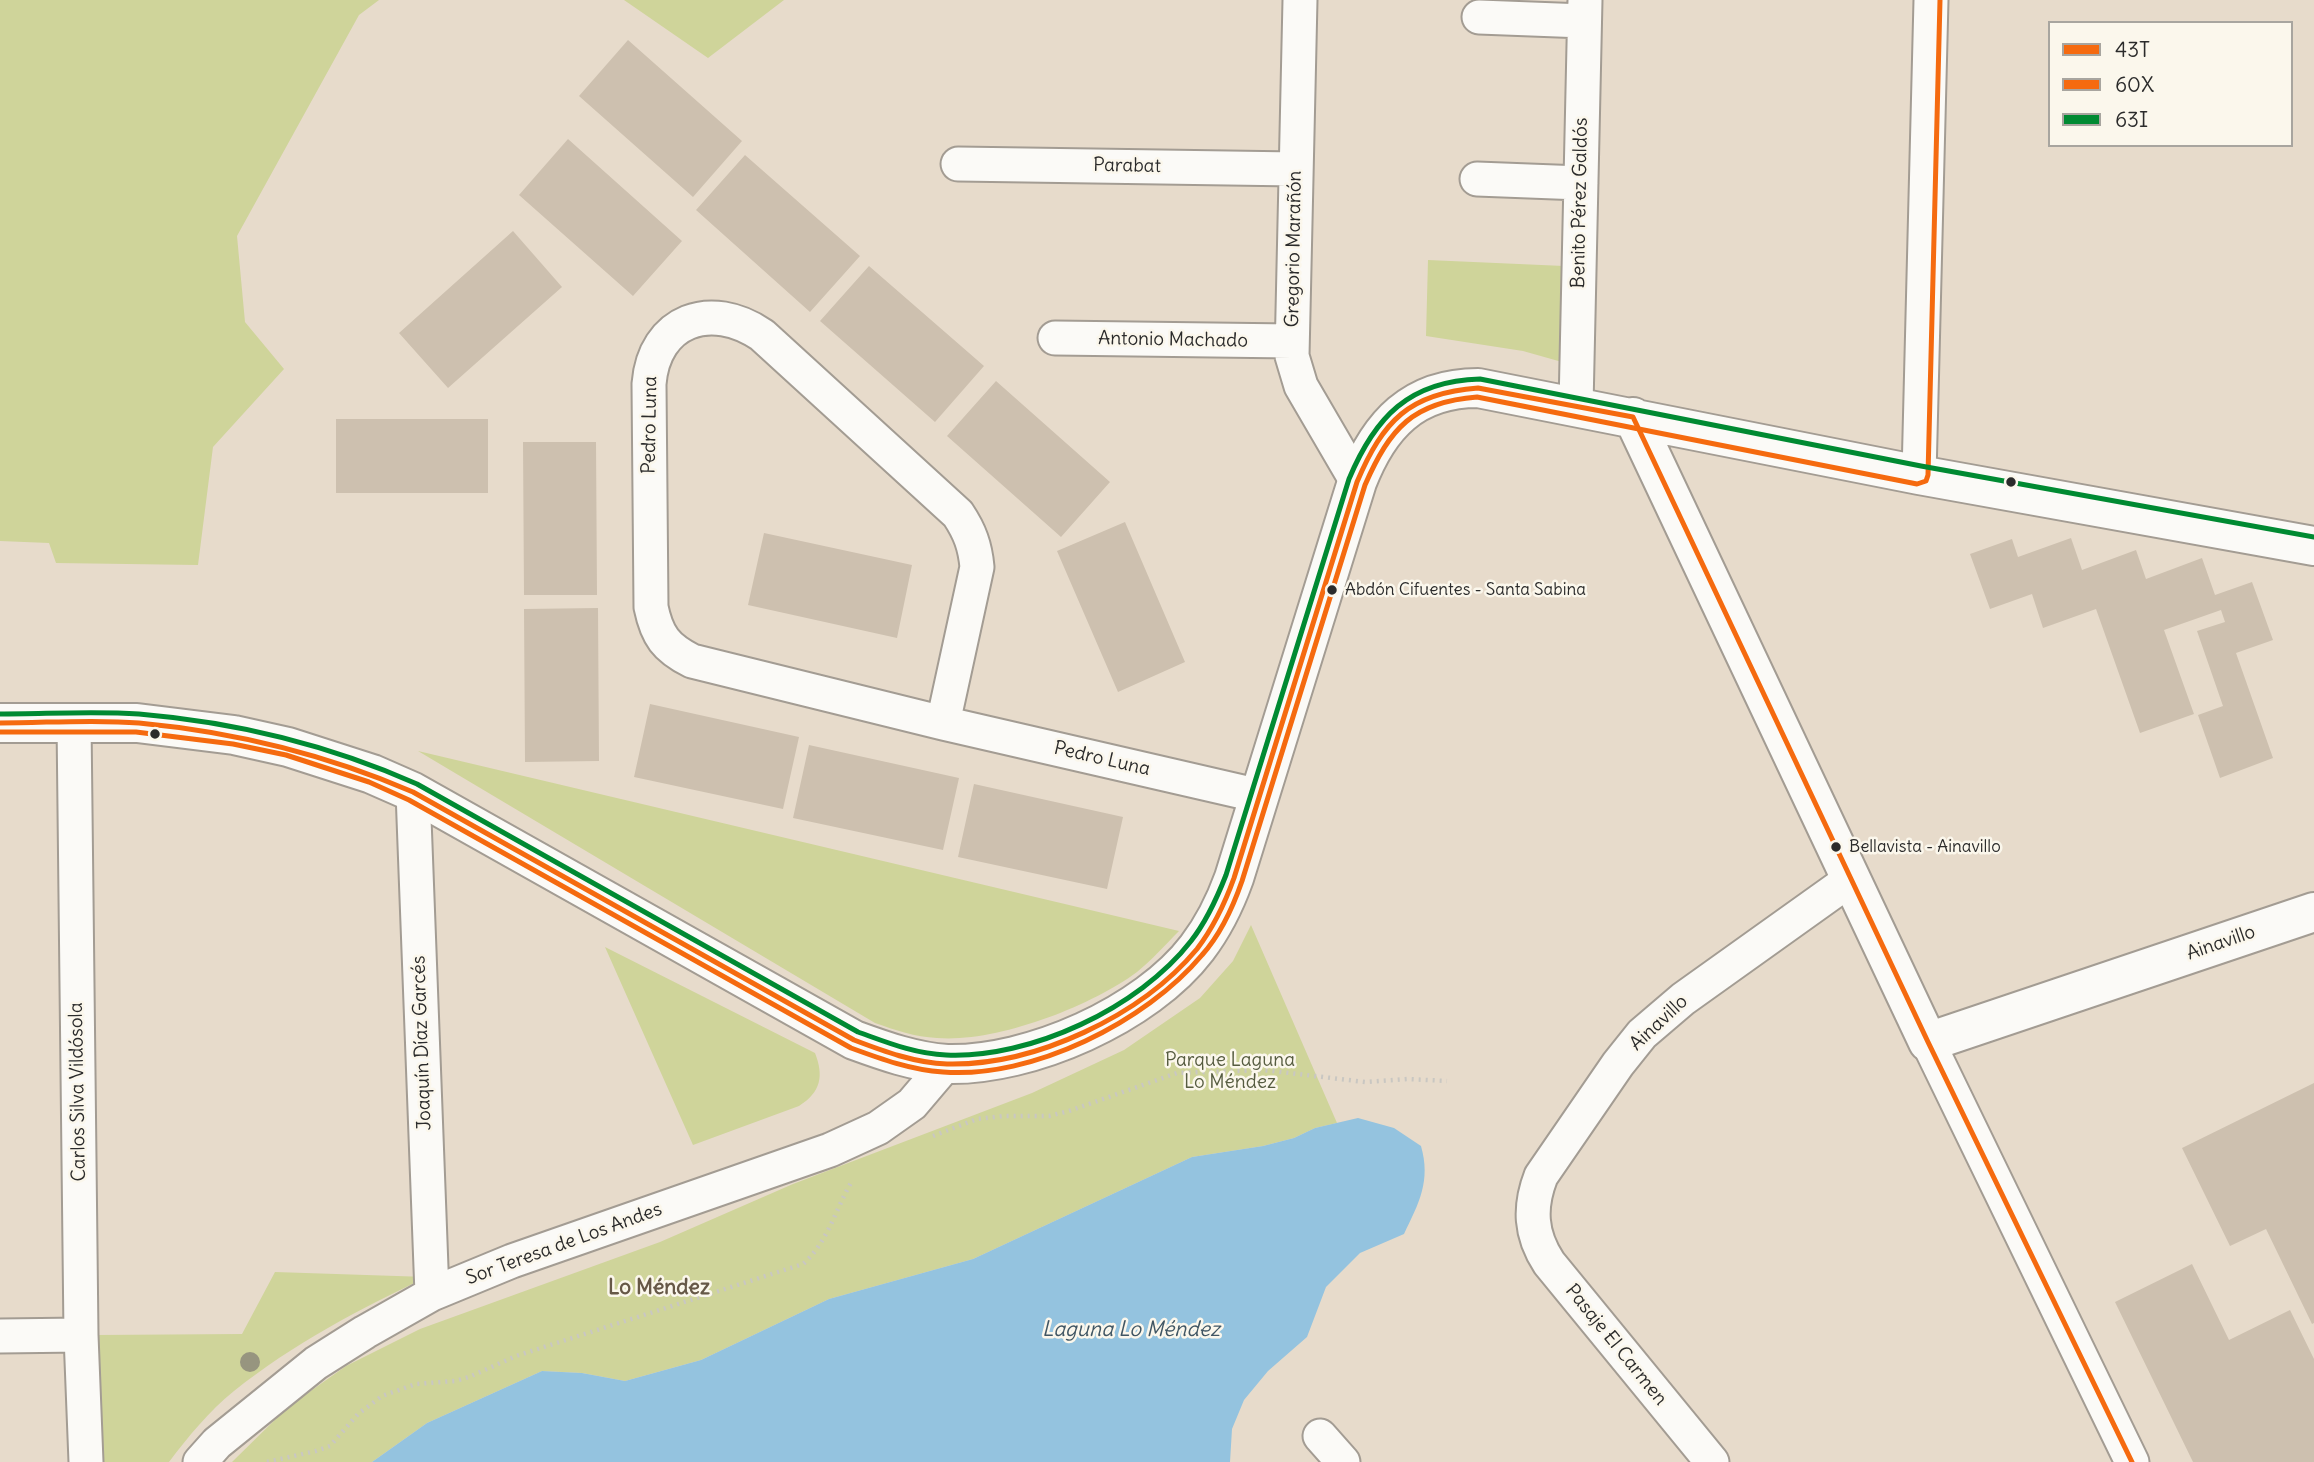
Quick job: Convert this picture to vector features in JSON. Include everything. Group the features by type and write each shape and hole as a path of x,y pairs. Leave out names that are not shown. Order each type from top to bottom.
{"street":[{"name":"Gregorio Marañón","path":"1300,0 1292,356 1301,386 1357,482"},
{"path":"1919,475 1931,0"},
{"path":"1479,17 1585,10"},
{"name":"Benito Pérez Galdós","path":"1576,406 1585,10"},
{"name":"Parabat","path":"958,164 1296,169"},
{"path":"1478,179 1580,183"},
{"name":"Pedro Luna","path":"943,723 977,567 969,530 958,514 749,326 726,318 703,318 687,322 672,331 653,357 649,384 651,607 655,626 665,642 677,653 692,661 943,723 1260,796"},
{"name":"Antonio Machado","path":"1055,338 1292,341"},
{"path":"0,723 137,723 234,735 331,759 413,792 855,1040 916,1059 978,1063 1042,1048 1111,1018 1171,976 1196,950 1221,909 1234,878 1368,454 1389,425 1415,404 1443,391 1478,388 1919,475 2314,546"},
{"path":"1633,417 1928,1042 2132,1462"},
{"name":"Carlos Silva Vildósola","path":"74,722 81,1335 86,1462"},
{"name":"Joaquín Díaz Garcés","path":"413,792 432,1294"},
{"name":"Ainavillo","path":"1532,1221 1541,1175 1642,1034 1683,999 1851,879"},
{"name":"Ainavillo","path":"1928,1042 2314,912"},
{"name":"Sor Teresa de Los Andes","path":"200,1462 217,1443 316,1363 432,1294 512,1261 830,1150 878,1128 912,1104 946,1063"},
{"name":"Pasaje El Carmen","path":"1532,1221 1541,1250 1549,1263 1712,1462"},
{"path":"0,1336 81,1335"},
{"path":"1320,1436 1343,1462"}],"path":[{"path":"925,1139 976,1119 1049,1116 1069,1111 1177,1073 1264,1070 1365,1082 1447,1080"},
{"path":"267,1462 330,1446 358,1414 382,1396 416,1384 470,1377 516,1356 803,1265 815,1254 822,1242 856,1174"}],"green space":[{"path":"0,0 379,0 359,15 237,236 245,322 284,369 213,447 198,565 56,563 49,543 0,541"},
{"path":"624,0 784,0 708,58"},
{"path":"1428,260 1564,266 1562,362 1523,351 1426,336"},
{"path":"418,751 1179,931 1137,972 1068,1010 1013,1029 986,1035 937,1038 913,1035 875,1023"},
{"name":"Parque Laguna Lo Méndez","path":"1251,925 1337,1123 1263,1146 1192,1157 973,1259 829,1299 701,1360 625,1381 582,1373 542,1371 427,1423 372,1462 232,1462 288,1407 346,1366 420,1329 660,1242 793,1184 1032,1093 1124,1050 1200,998 1233,961"},
{"path":"605,947 815,1053 820,1076 812,1095 799,1106 693,1145"},
{"path":"275,1272 427,1277 327,1328 256,1374 216,1407 169,1462 95,1462 96,1335 242,1334"}],"water":[{"name":"Laguna Lo Méndez","path":"1358,1118 1394,1128 1421,1146 1425,1170 1419,1202 1404,1234 1360,1253 1326,1287 1307,1337 1268,1371 1244,1400 1232,1429 1230,1462 372,1462 427,1423 542,1371 582,1373 625,1381 701,1360 829,1299 973,1259 1192,1157 1263,1146 1294,1138 1315,1128"}],"building":[{"path":"628,40 742,141 693,197 579,96"},
{"path":"568,139 682,241 633,296 519,195"},
{"path":"745,155 860,256 810,312 696,210"},
{"path":"513,231 562,287 448,388 399,333"},
{"path":"869,266 984,366 935,422 820,321"},
{"path":"996,381 1110,482 1061,537 947,436"},
{"path":"336,419 488,419 488,493 336,493"},
{"path":"523,442 596,442 597,595 524,595"},
{"path":"1125,522 1185,662 1118,692 1057,551"},
{"path":"764,533 912,565 897,638 748,605"},
{"path":"2071,538 2082,570 2136,550 2146,579 2202,558 2215,595 2252,582 2273,640 2236,653 2273,758 2220,778 2198,715 2223,706 2197,631 2225,622 2221,610 2164,630 2194,714 2140,733 2096,609 2043,628 2032,594 1990,609 1970,554 2012,539 2018,557"},
{"path":"598,608 599,761 525,762 524,609"},
{"path":"650,704 799,737 783,809 634,777"},
{"path":"809,745 959,778 943,850 793,818"},
{"path":"974,784 1123,817 1107,889 958,857"},
{"path":"2314,1083 2312,1324 2266,1229 2230,1246 2182,1148"},
{"path":"2192,1264 2229,1340 2290,1310 2314,1359 2314,1462 2193,1462 2115,1302"}],"transit line":[{"name":"60X","path":"0,732 136,732 233,744 286,755 369,782 409,800 851,1048 885,1060 943,1072 977,1072 1049,1056 1085,1041 1150,1003 1202,955 1221,929 1242,881 1365,485 1374,465 1395,433 1420,412 1436,405 1477,397 1917,484 1926,481 1940,0"},
{"name":"63I","path":"0,714 104,713 175,718 246,729 350,758 417,784 858,1032 923,1052 946,1055 979,1054 1047,1038 1113,1008 1143,988 1169,965 1196,934 1226,875 1349,479 1370,438 1383,421 1414,395 1433,387 1455,381 1480,379 1921,466 2314,537"},
{"name":"43T","path":"0,723 105,721 175,727 245,739 347,766 413,792 854,1040 899,1056 935,1063 981,1062 1015,1056 1084,1032 1147,996 1174,973 1208,933 1234,878 1357,482 1377,442 1401,414 1434,396 1478,388 1633,417 1928,1042 2132,1462"}],"place":[{"name":"Abdón Cifuentes - Santa Sabina","path":"1332,590"},
{"name":"Bellavista - Ainavillo","path":"1836,847"}],"district":[{"name":"Lo Méndez","path":"659,1288"}]}
